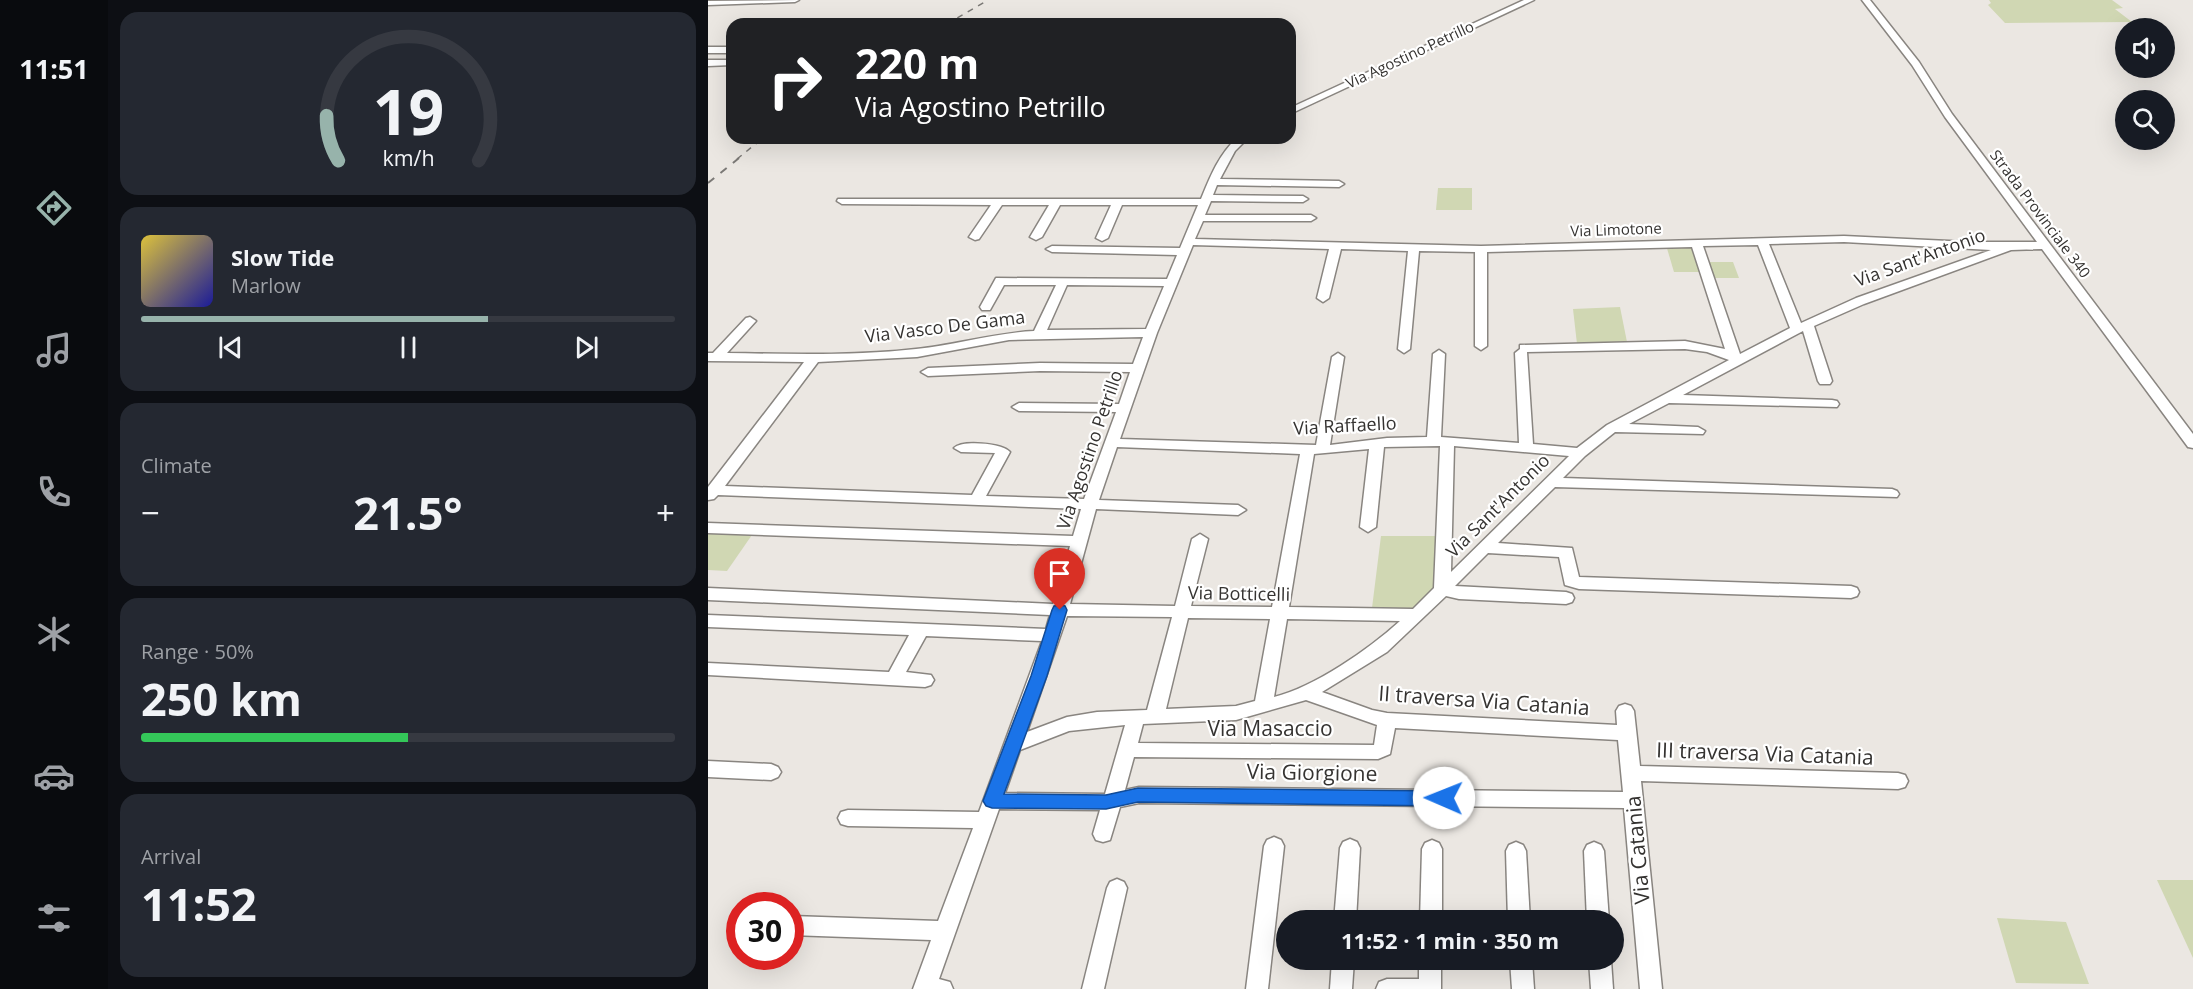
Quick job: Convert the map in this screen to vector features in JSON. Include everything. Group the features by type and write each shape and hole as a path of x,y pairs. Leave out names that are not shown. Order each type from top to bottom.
{"street":[{"path":"708,3 795,0"},
{"name":"Via Agostino Petrillo","path":"1296,108 1530,0"},
{"name":"Strada Provinciale 340","path":"1866,0 1916,64 1948,115 2193,444"},
{"path":"708,50 726,50"},
{"path":"708,63 726,63"},
{"name":"Via Agostino Petrillo","path":"924,989 1053,635 1090,504 1151,333 1213,182 1231,149 1236,144"},
{"path":"1213,182 1339,184"},
{"path":"1203,206 1303,199"},
{"path":"842,201 1118,202 1203,206 1311,218"},
{"path":"903,214 913,201"},
{"path":"975,237 998,201"},
{"path":"1036,237 1056,202"},
{"path":"1102,238 1118,202"},
{"path":"1762,240 1825,381"},
{"name":"Via Limotone","path":"1052,249 1336,245 1481,249 1762,240 1899,240 2006,248 2045,245"},
{"path":"1696,242 1734,358"},
{"path":"1323,298 1336,245"},
{"path":"1404,349 1414,248"},
{"name":"Via Sant'Antonio","path":"1014,745 1067,724 1097,719 1236,713 1306,693 1381,648 1580,453 1612,428 1734,358 1860,301 2006,248"},
{"path":"1481,249 1481,346"},
{"path":"986,307 1000,281 1171,283"},
{"path":"1039,334 1063,282"},
{"path":"713,357 750,321"},
{"name":"Via Vasco De Gama","path":"713,357 814,358 916,352 1010,336 1151,333"},
{"path":"1526,448 1523,350 1685,345 1709,348 1734,358"},
{"path":"1439,354 1442,589 1459,593 1566,598"},
{"path":"1263,706 1279,614 1315,449 1338,357"},
{"path":"711,494 814,358"},
{"path":"928,372 1040,367 1139,368"},
{"path":"1665,399 1832,404"},
{"path":"1019,407 1124,408"},
{"path":"1612,428 1698,431"},
{"name":"Via Raffaello","path":"1112,443 1315,449 1440,442 1580,453"},
{"path":"1368,527 1377,445"},
{"path":"961,448 999,449 1003,452 977,499"},
{"path":"1550,482 1892,494"},
{"path":"711,494 977,499 1238,510"},
{"path":"708,528 1080,542"},
{"path":"1103,834 1127,750 1145,716 1181,612 1200,539"},
{"path":"1483,548 1566,552 1571,581 1579,583 1851,592"},
{"name":"Via Botticelli","path":"708,594 1060,610 1417,615"},
{"path":"708,621 1053,635"},
{"path":"894,678 920,631"},
{"path":"708,669 925,680"},
{"name":"II traversa Via Catania","path":"1306,693 1387,720 1627,733"},
{"name":"Via Catania","path":"1625,711 1651,989"},
{"name":"Via Masaccio","path":"1127,750 1378,752 1383,749 1387,720"},
{"path":"708,769 771,772"},
{"name":"III traversa Via Catania","path":"1630,773 1898,781"},
{"name":"Via Giorgione","path":"848,818 1112,801 1138,795 1633,800"},
{"path":"1257,989 1274,846"},
{"path":"1346,910 1350,848"},
{"path":"1431,910 1432,849"},
{"path":"1516,851 1519,910"},
{"path":"1594,851 1597,910"},
{"path":"1092,989 1118,888"},
{"path":"804,926 945,930"},
{"path":"1341,989 1342,970"},
{"path":"1387,989 1430,989 1430,970"},
{"path":"1522,970 1523,989"},
{"path":"1601,970 1602,989"},
{"path":"924,989 942,989"}],"green space":[{"path":"1989,0 2112,0 2123,8 2115,9 2127,18 2115,18 2115,22 2005,23 1988,5 1991,3"},
{"path":"1438,188 1472,188 1472,210 1436,210"},
{"path":"1666,245 1694,246 1703,272 1674,272"},
{"path":"1708,262 1733,262 1739,278 1713,278"},
{"path":"1620,307 1627,342 1577,344 1573,309"},
{"path":"708,530 754,532 727,571 708,570"},
{"path":"1381,536 1437,536 1434,590 1415,609 1372,608"},
{"path":"2157,880 2193,880 2193,958"},
{"path":"1997,918 2066,922 2089,984 2016,983"}],"railway":[{"path":"957,18 988,0"},
{"path":"737,159 756,144"},
{"path":"708,183 739,158"}],"route":[{"path":"1060,610 1039,676 992,801 1106,802 1138,795 1444,798"}]}
